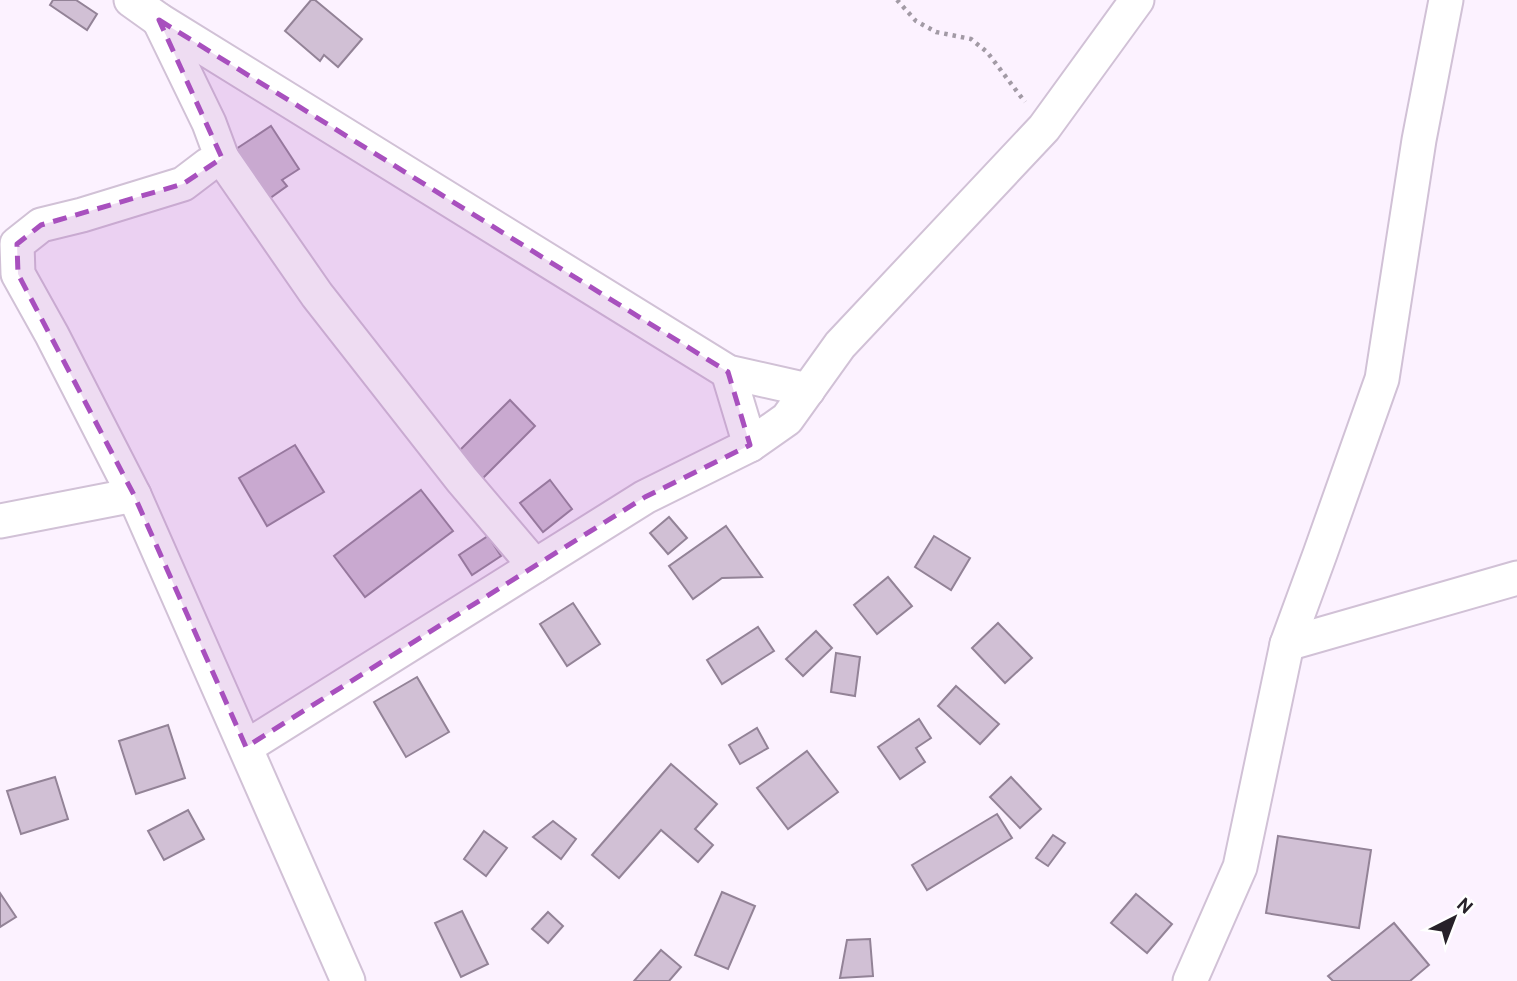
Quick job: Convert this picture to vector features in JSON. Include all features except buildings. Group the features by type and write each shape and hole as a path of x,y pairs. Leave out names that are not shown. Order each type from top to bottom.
{"street":[{"path":"131,0 159,20 728,372 808,390"},
{"path":"246,747 645,497 750,445 787,419 840,345 1044,128 1137,0"},
{"path":"1190,981 1240,867 1287,644 1382,379 1439,4"},
{"path":"159,20 209,123 222,158 317,295 462,480 535,566"},
{"path":"222,158 183,184 41,225 17,244 9,268 52,335 134,495 348,981"},
{"path":"728,372 750,445"},
{"path":"0,521 134,495"},
{"path":"1287,644 1517,578"}],"path":[{"path":"897,0 916,21 936,32 971,39 987,52 1044,128"}],"highlighted area":[{"path":"159,20 728,372 750,445 645,497 246,747 134,495 18,274 17,244 41,225 183,184 222,158"}]}
